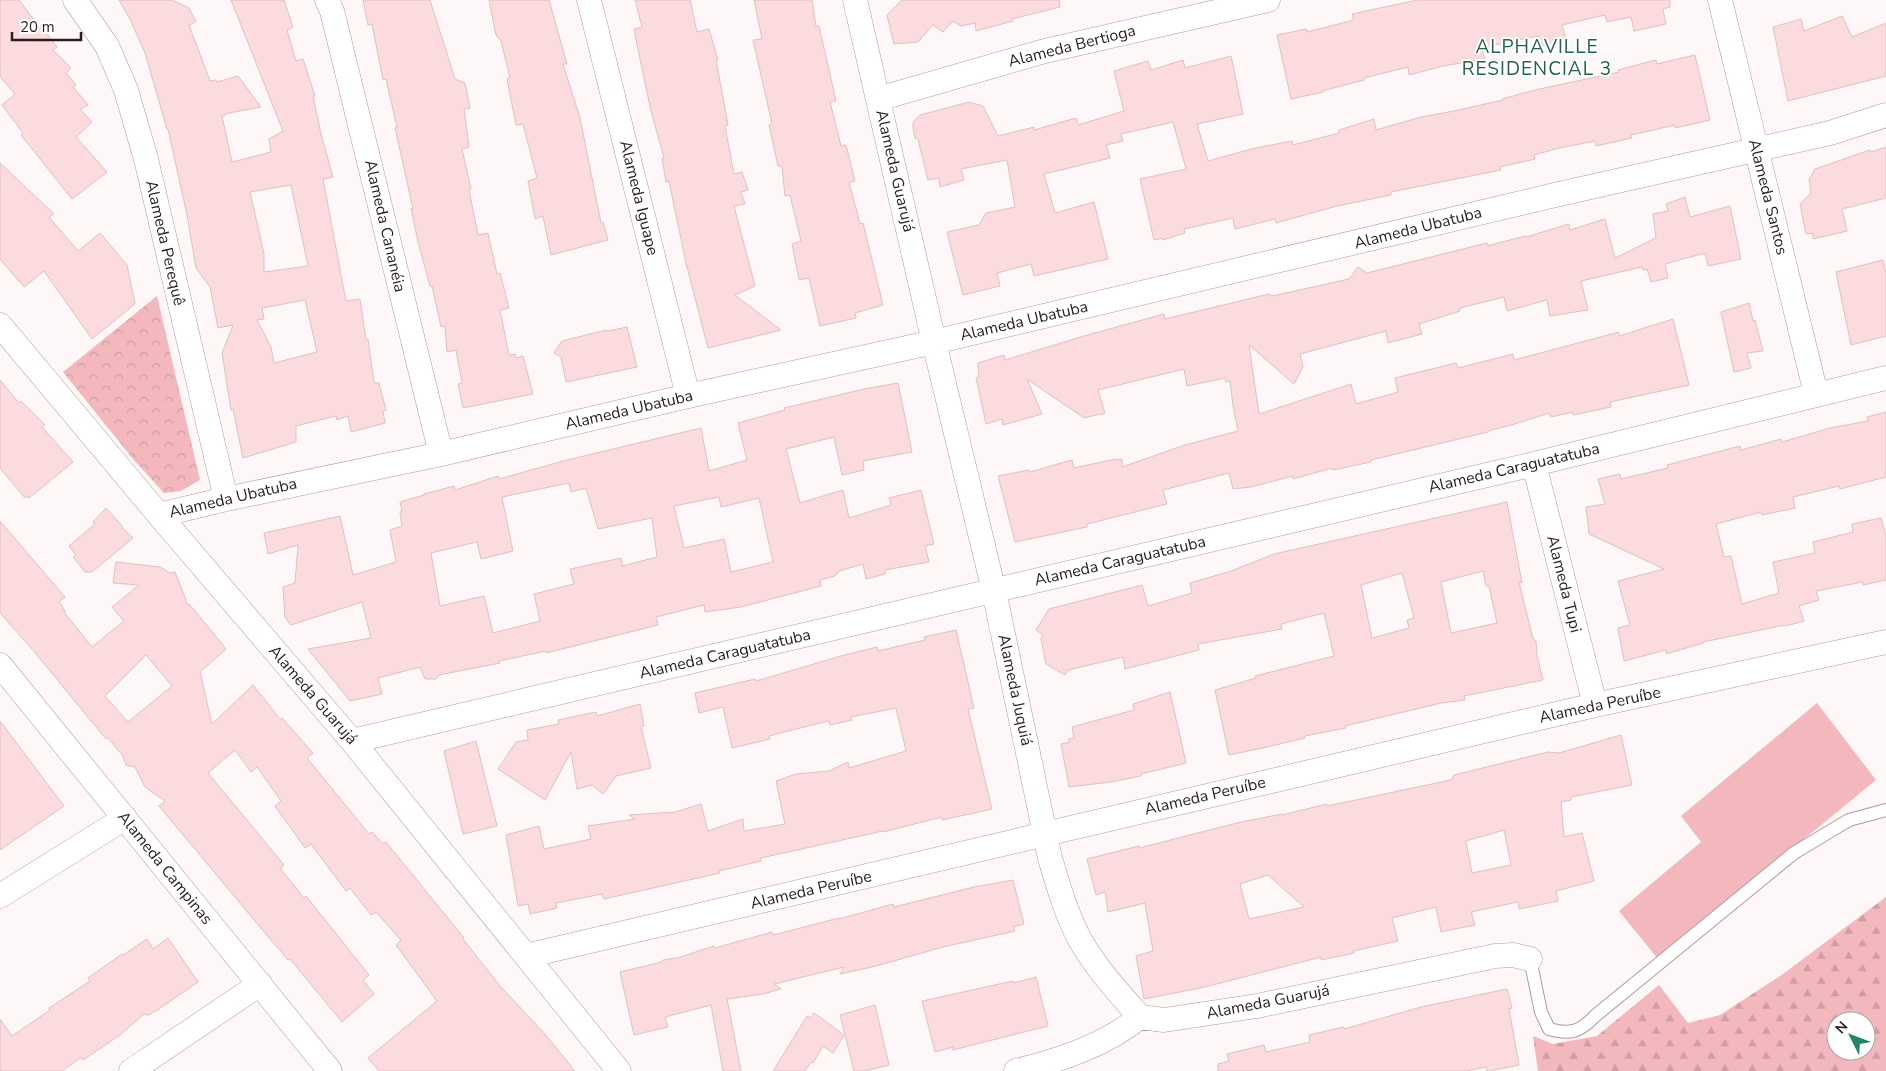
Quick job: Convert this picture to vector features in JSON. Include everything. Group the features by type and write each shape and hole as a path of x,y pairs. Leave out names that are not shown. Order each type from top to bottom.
{"street":[{"name":"Alameda Perequê","path":"75,0 107,46 126,90 146,159 226,498"},
{"name":"Alameda Cananéia","path":"327,0 332,11 355,100 441,454"},
{"name":"Alameda Iguape","path":"589,0 688,396"},
{"name":"Alameda Guarujá","path":"856,0 934,342"},
{"name":"Alameda Bertioga","path":"878,99 1045,51 1268,0"},
{"name":"Alameda Santos","path":"1720,0 1816,394"},
{"name":"Alameda Ubatuba","path":"158,515 226,498 441,454 688,396 934,342 1555,195 1830,133 1886,115"},
{"name":"Alameda Guarujá","path":"0,325 158,515 352,741 619,1071"},
{"name":"Alameda Juquiá","path":"934,342 994,591 1050,858 1061,894 1079,937 1103,974 1140,1018"},
{"name":"Alameda Caraguatatuba","path":"352,741 1534,464 1886,378"},
{"name":"Alameda Tupi","path":"1534,464 1595,705"},
{"name":"Alameda Peruíbe","path":"526,956 1595,705 1886,642"},
{"name":"Alameda Campinas","path":"0,665 330,1071"},
{"path":"0,896 125,818"},
{"name":"Alameda Guarujá","path":"1140,1018 1164,1020 1256,1006 1495,956 1513,955 1530,959"},
{"path":"131,1071 260,984"},
{"path":"1016,1071 1081,1052 1123,1031 1140,1018"}],"lane":[{"path":"1530,959 1541,1012 1549,1029 1563,1033 1584,1028 1595,1016 1794,853 1849,820 1886,810"}],"green space":[{"path":"157,296 200,480 181,491 164,493 133,459 63,372"},
{"path":"1817,703 1876,780 1658,959 1619,911 1701,842 1681,816"},
{"path":"1886,897 1886,1071 1538,1071 1533,1036 1553,1044 1597,1036 1659,985 1688,1023 1720,1015 1783,974"}],"building":[{"path":"0,0 19,0 40,28 42,27 57,47 53,50 71,68 66,73 76,85 73,87 88,105 80,109 92,122 76,137 107,172 72,199 21,135 23,133 2,105 15,94 0,77"},
{"path":"119,0 172,0 189,8 196,22 189,25 210,81 216,80 217,82 238,76 261,107 222,116 232,162 271,152 269,139 283,131 231,0 284,0 293,27 287,30 296,61 303,59 315,96 313,96 321,134 333,177 323,179 346,301 360,299 374,383 379,383 386,410 383,411 385,423 351,432 348,416 337,420 336,416 296,426 296,442 243,458 233,409 231,410 222,353 233,325 218,328 210,287 196,268 187,215 168,129 145,53 130,19","holes":["291,185 308,266 264,272 264,254 250,192","305,300 317,352 274,363 271,347 257,320 264,319 262,308"]},
{"path":"363,0 430,0 455,79 465,83 470,108 464,109 469,147 462,149 471,189 469,190 478,235 488,233 497,274 500,273 509,308 500,310 509,355 515,354 516,358 523,356 533,394 463,408 458,384 462,383 456,350 447,352 445,326 441,327 432,286 430,286 418,242 411,208 413,209 395,128 397,127 386,79 383,80 372,24 368,25"},
{"path":"489,0 549,0 567,64 563,64 580,118 601,223 603,222 608,240 551,255 543,216 535,219 528,181 537,178 523,124 516,125 507,79 510,78 501,41 496,35"},
{"path":"635,0 690,0 697,32 709,29 718,60 716,60 728,125 725,126 734,174 742,172 748,190 741,192 745,204 734,206 755,286 735,295 781,330 708,348 686,263 669,181 666,182 662,158 664,158 651,111 640,59 634,29 642,27"},
{"path":"754,0 812,0 816,26 819,26 836,101 830,102 841,146 846,145 855,181 849,182 860,224 863,223 883,305 855,313 856,318 820,326 809,278 799,280 792,244 801,241 790,195 785,196 782,167 778,166 769,125 772,124 753,40 762,39"},
{"path":"902,0 1059,0 1060,7 1012,19 1013,21 976,31 975,23 961,26 953,21 943,32 933,25 918,42 894,44 887,15"},
{"path":"1417,0 1670,0 1670,7 1663,9 1666,24 1634,31 1631,17 1607,22 1605,15 1562,25 1566,40 1541,46 1539,36 1527,38 1482,48 1485,59 1443,66 1409,75 1408,67 1364,78 1364,80 1323,92 1291,99 1277,35 1306,29 1307,32 1354,20 1352,14"},
{"path":"1842,16 1852,37 1886,23 1886,76 1788,101 1773,27 1801,19 1804,31"},
{"path":"1695,55 1710,120 1675,128 1675,125 1631,135 1632,138 1596,146 1595,141 1559,148 1534,155 1535,159 1500,167 1501,170 1391,192 1391,195 1337,206 1276,223 1275,219 1235,229 1233,218 1184,229 1185,233 1163,240 1163,238 1154,240 1140,179 1186,169 1173,122 1121,134 1123,141 1106,145 1110,158 1044,174 1055,213 1094,202 1108,259 1034,276 1031,264 997,273 1000,286 963,295 947,232 979,225 986,213 1015,207 1007,160 961,169 964,180 940,187 939,178 928,180 918,139 915,138 913,127 913,122 920,115 969,102 983,106 998,136 1034,127 1034,130 1076,118 1078,125 1124,111 1114,71 1148,61 1151,70 1183,60 1185,68 1231,56 1243,114 1197,124 1208,161 1251,149 1292,141 1293,145 1339,133 1339,130 1374,119 1376,130 1421,117 1503,100 1535,90 1619,72 1618,70 1656,60 1657,64"},
{"path":"1886,147 1886,198 1842,209 1847,231 1813,239 1813,233 1806,234 1800,204 1811,193 1809,180 1815,169 1870,150 1871,152"},
{"path":"0,163 54,214 49,217 78,251 100,233 127,265 135,304 92,339 44,271 24,287 0,259"},
{"path":"1685,197 1690,217 1730,206 1741,259 1708,266 1705,253 1665,264 1668,278 1651,282 1647,269 1643,270 1642,267 1581,281 1588,310 1550,316 1547,300 1507,311 1504,297 1460,308 1460,311 1419,324 1422,334 1388,343 1386,331 1300,354 1303,367 1294,384 1249,345 1259,414 1351,384 1356,404 1398,392 1395,378 1456,363 1458,368 1513,354 1514,360 1619,332 1619,336 1673,319 1689,385 1610,402 1611,407 1573,415 1573,412 1551,417 1549,413 1488,432 1371,460 1371,462 1333,470 1332,468 1293,479 1293,476 1251,487 1233,489 1229,473 1163,490 1167,504 1087,524 1087,527 1015,542 998,476 1029,470 1030,472 1072,460 1074,468 1122,459 1122,467 1185,445 1238,431 1230,381 1226,382 1225,378 1187,386 1184,369 1098,390 1105,413 1084,418 1027,379 1042,414 1003,425 1002,419 986,424 976,378 979,377 978,363 1004,355 1005,360 1164,314 1165,319 1269,294 1272,296 1349,279 1358,267 1367,273 1487,243 1487,246 1526,237 1569,224 1570,230 1605,219 1615,258 1656,238 1653,214 1668,211 1666,204"},
{"path":"1883,260 1886,274 1886,336 1851,345 1836,272"},
{"path":"1749,303 1763,351 1747,353 1751,368 1734,372 1721,312"},
{"path":"627,327 637,367 566,382 561,357 554,353 562,341"},
{"path":"0,380 19,403 21,401 45,425 42,427 73,462 29,498 28,496 25,498 0,468"},
{"path":"898,383 912,452 863,461 864,470 842,475 834,437 786,449 800,503 843,490 849,518 891,505 889,498 921,490 934,544 925,546 929,562 885,570 885,574 866,579 863,564 839,571 835,576 820,580 821,586 741,607 705,612 704,605 656,617 658,625 546,653 546,651 499,661 500,663 439,675 436,679 425,679 420,667 378,678 382,694 350,701 308,649 371,638 362,602 291,625 285,617 283,587 295,583 298,545 268,554 264,533 340,516 353,575 396,562 390,530 402,526 400,502 454,486 455,490 498,476 499,479 563,461 701,428 709,471 747,460 738,423 785,410 784,408","holes":["569,483 571,492 586,488 598,529 652,518 657,557 622,566 621,558 570,569 574,584 534,594 540,621 493,633 484,596 440,606 431,553 477,542 481,559 513,551 502,497","719,497 721,507 759,498 773,562 731,572 724,539 684,548 674,506"]},
{"path":"1886,412 1886,477 1840,489 1839,486 1793,497 1795,508 1762,515 1761,512 1716,524 1724,557 1731,556 1742,604 1779,593 1773,562 1815,553 1813,542 1853,532 1852,524 1881,518 1886,536 1886,580 1863,585 1863,582 1816,591 1819,600 1799,606 1804,621 1703,642 1666,654 1666,650 1624,661 1618,628 1630,625 1618,581 1664,569 1589,534 1586,507 1605,504 1598,479 1620,474 1621,479 1668,468 1667,465 1740,446 1741,450 1781,439 1782,442 1830,428 1868,421 1867,417"},
{"path":"1507,502 1522,583 1519,582 1533,639 1536,641 1537,656 1543,680 1464,696 1465,700 1441,703 1345,726 1346,728 1229,755 1215,690 1256,678 1255,676 1334,656 1324,613 1281,624 1282,629 1198,644 1199,650 1125,669 1123,657 1068,670 1065,675 1046,664 1041,639 1043,635 1036,630 1049,609 1142,585 1148,606 1192,593 1190,583 1231,571 1274,554","holes":["1483,571 1486,586 1489,586 1497,623 1451,633 1441,582","1402,573 1414,618 1407,620 1409,628 1372,638 1361,585"]},
{"path":"106,508 133,538 92,572 85,572 73,557 76,555 69,546 95,524 93,522"},
{"path":"0,521 65,597 59,602 64,612 92,647 124,621 112,607 139,585 113,583 116,562 160,567 170,573 175,572 186,604 189,604 226,649 200,672 212,724 253,685 280,719 282,718 313,753 307,758 369,834 372,832 383,844 386,842 464,938 500,986 545,1034 575,1071 379,1071 368,1058 437,1001 396,945 401,940 376,912 371,915 350,888 346,891 311,844 305,848 275,806 281,801 257,767 251,772 235,750 208,773 284,865 280,868 304,898 306,896 369,975 363,980 374,994 342,1022 159,806 165,801 145,787 135,767 126,765 123,756 108,738 106,739 0,613","holes":["146,655 172,686 128,722 105,696"]},
{"path":"956,630 974,708 968,709 992,809 942,820 942,817 883,832 761,858 761,861 719,871 720,873 604,899 602,894 556,903 557,908 530,914 528,904 518,906 506,835 539,826 544,849 591,839 588,826 635,819 629,815 675,812 701,804 708,831 743,819 744,831 785,824 776,781 796,774 829,771 848,762 849,768 906,751 896,708 851,717 852,720 830,725 829,721 816,724 769,736 770,739 732,748 723,707 699,713 695,693 755,679 756,681 841,656 877,647 878,651 925,640 924,637"},
{"path":"1170,692 1186,763 1141,774 1141,776 1069,787 1061,744 1070,742 1068,739 1074,738 1072,727 1134,710 1133,704"},
{"path":"640,704 644,726 641,727 651,768 616,776 603,794 592,785 577,789 571,752 545,800 498,769 516,742 528,740 527,730 559,724 558,720 596,712 597,716"},
{"path":"0,721 64,806 0,850"},
{"path":"1621,735 1632,785 1571,797 1571,800 1561,802 1564,837 1582,833 1594,881 1556,891 1558,901 1519,909 1518,902 1471,912 1475,925 1441,932 1436,907 1392,918 1398,941 1353,951 1354,953 1321,960 1321,957 1205,987 1144,999 1136,956 1153,951 1145,903 1108,912 1105,892 1096,895 1087,859 1241,822 1451,780 1454,775 1548,752 1559,753","holes":["1504,830 1511,865 1472,873 1466,841","1268,875 1304,907 1249,919 1240,884"]},
{"path":"476,741 497,826 463,834 444,751"},
{"path":"1013,880 1024,924 1013,927 1015,931 943,947 840,974 844,967 774,984 781,989 763,994 727,999 741,1071 723,1071 711,1005 665,1017 668,1027 634,1035 620,972 772,932 773,935 893,904 894,907 974,887"},
{"path":"168,938 198,982 156,1011 148,1015 144,1014 120,1035 83,1060 82,1057 62,1071 0,1071 0,1019 12,1036 50,1010 49,1008 90,981 88,978 122,954 147,939 153,949"},
{"path":"1036,977 1048,1026 953,1050 953,1047 935,1052 922,1001"},
{"path":"1507,989 1512,1008 1509,1009 1519,1065 1490,1071 1487,1071 1486,1067 1467,1071 1218,1071 1218,1064 1229,1061 1227,1054 1264,1045 1266,1052 1310,1042 1309,1035 1344,1027 1344,1029 1421,1007"},
{"path":"875,1005 889,1065 865,1071 854,1071 840,1015"},
{"path":"814,1013 844,1035 833,1053 823,1046 813,1063 811,1062 805,1071 773,1071 807,1016 811,1018"}],"district":[{"name":"ALPHAVILLE RESIDENCIAL 3","path":"1537,58"}]}
